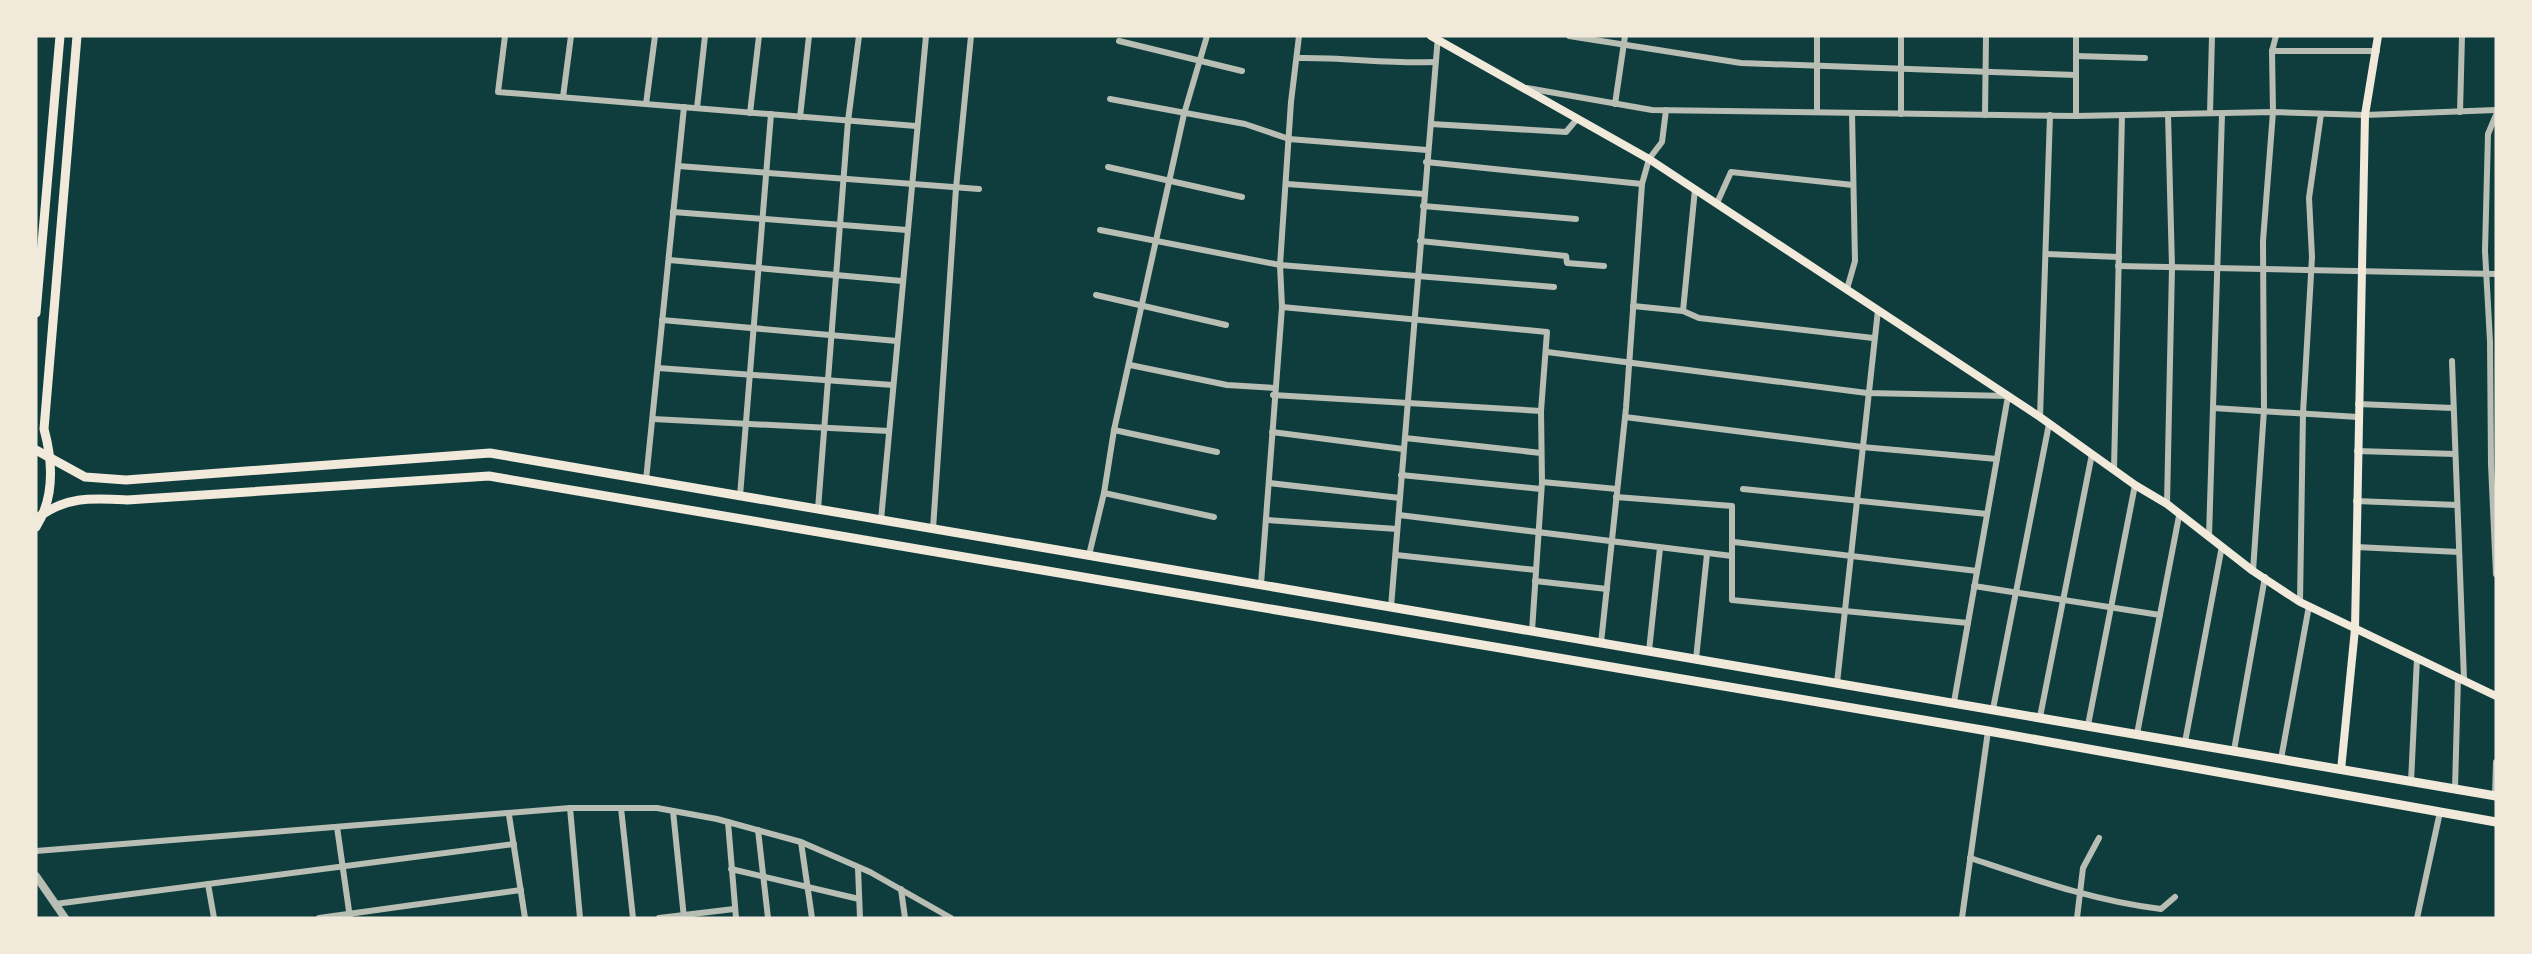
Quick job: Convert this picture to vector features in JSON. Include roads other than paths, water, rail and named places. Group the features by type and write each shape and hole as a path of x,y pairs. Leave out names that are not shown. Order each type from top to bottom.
{"main road":[{"path":"36,313 60,36"},
{"path":"36,527 46,511 52,460 44,429 77,36"},
{"path":"2342,770 2355,629 2360,269 2365,115 2378,36"},
{"path":"1435,37 1649,159 1717,203 2040,417 2135,485 2167,504 2179,516 2253,571 2304,604 2496,696"},
{"path":"36,450 85,477 126,480 490,453 2496,796"},
{"path":"36,519 46,511 82,497 127,500 489,476 1988,731 2496,822"}],"street":[{"path":"505,36 498,92 916,126"},
{"path":"563,97 572,36"},
{"path":"646,104 655,36"},
{"path":"697,108 705,36"},
{"path":"750,113 759,36"},
{"path":"800,117 809,36"},
{"path":"818,509 848,121 859,36"},
{"path":"881,520 926,36"},
{"path":"933,529 956,188 971,36"},
{"path":"1089,555 1104,493 1114,430 1184,114 1207,36"},
{"path":"1262,584 1274,392 1282,307 1280,265 1299,36"},
{"path":"1569,36 1741,63 2076,75"},
{"path":"1615,104 1626,36"},
{"path":"1817,36 1817,112"},
{"path":"1901,36 1901,114"},
{"path":"1985,115 1986,36"},
{"path":"2076,36 2076,116"},
{"path":"2211,113 2212,36"},
{"path":"2253,571 2264,410 2263,268 2273,112 2272,51 2276,36"},
{"path":"2460,112 2462,36"},
{"path":"1391,607 1431,123 1435,37"},
{"path":"1119,41 1242,71"},
{"path":"2272,51 2377,51"},
{"path":"1297,58 1333,57 1392,63 1434,62"},
{"path":"2076,57 2145,58"},
{"path":"1522,87 1615,104 1665,110 2076,116 2273,112 2365,115 2496,110"},
{"path":"1110,99 1245,124 1289,139 1427,150"},
{"path":"646,480 684,107"},
{"path":"1601,643 1625,417 1642,184 1649,159 1662,142 1665,110"},
{"path":"1847,289 1855,261 1852,113"},
{"path":"740,496 771,114"},
{"path":"2167,504 2172,267 2168,114"},
{"path":"2209,537 2222,114"},
{"path":"2281,759 2304,604 2303,413 2309,272 2312,257 2309,198 2320,114"},
{"path":"2114,470 2122,115"},
{"path":"2496,115 2488,134 2485,274 2490,341 2496,573"},
{"path":"2040,417 2050,116"},
{"path":"1431,123 1566,132 1577,119"},
{"path":"1426,162 1642,184"},
{"path":"678,166 979,189"},
{"path":"1108,167 1242,197"},
{"path":"1717,203 1731,172 1853,185"},
{"path":"1287,184 1424,194"},
{"path":"1683,311 1695,189"},
{"path":"1423,206 1576,219"},
{"path":"674,212 907,230"},
{"path":"1100,230 1280,265 1554,287"},
{"path":"1420,241 1566,256 1567,263 1604,266"},
{"path":"2046,254 2119,256"},
{"path":"669,260 902,281"},
{"path":"2118,266 2217,270 2263,268 2309,272 2360,269 2496,274"},
{"path":"1096,295 1226,325"},
{"path":"1633,306 1683,311 1700,318 1873,338"},
{"path":"1282,307 1379,315 1414,322 1546,332 1547,352 1541,411 1542,486 1532,631"},
{"path":"1837,683 1873,338 1878,310"},
{"path":"662,320 897,341"},
{"path":"1547,352 1867,393 2008,396 1954,702"},
{"path":"2452,361 2461,678 2455,789"},
{"path":"1130,365 1274,392 1407,404 1541,411"},
{"path":"658,368 893,386"},
{"path":"2358,404 2453,408"},
{"path":"2213,408 2358,417"},
{"path":"1625,417 1862,447 1997,459"},
{"path":"652,419 889,431"},
{"path":"1993,709 2049,424"},
{"path":"1114,430 1217,452"},
{"path":"1272,432 1403,449"},
{"path":"1405,438 1541,453"},
{"path":"2357,452 2455,454"},
{"path":"2040,717 2092,454"},
{"path":"1401,474 1542,486 1617,489"},
{"path":"1269,483 1400,498"},
{"path":"2088,725 2135,485"},
{"path":"1743,489 1987,514"},
{"path":"1104,493 1215,517"},
{"path":"1616,497 1732,506 1734,542 1732,600 1844,613 1968,623"},
{"path":"2356,501 2457,505"},
{"path":"1399,515 1732,556"},
{"path":"2137,734 2179,516"},
{"path":"1267,520 1397,529"},
{"path":"1734,542 1977,571"},
{"path":"2185,742 2222,546"},
{"path":"1649,651 1660,548"},
{"path":"2356,548 2459,552"},
{"path":"1696,659 1707,554"},
{"path":"1396,555 1536,570"},
{"path":"2234,750 2265,577"},
{"path":"1535,581 1607,589"},
{"path":"1974,586 2064,598 2160,615"},
{"path":"2411,782 2417,658"},
{"path":"1962,918 1988,731"},
{"path":"2496,762 2496,796"},
{"path":"570,808 580,918"},
{"path":"36,851 509,815 570,808 673,811 728,822 801,842 901,889 951,918"},
{"path":"621,808 633,918"},
{"path":"673,811 684,916"},
{"path":"2417,918 2440,812"},
{"path":"509,815 525,918"},
{"path":"728,822 735,918"},
{"path":"337,827 350,916"},
{"path":"758,830 768,918"},
{"path":"2078,918 2083,868 2099,838"},
{"path":"801,842 812,918"},
{"path":"55,904 514,844"},
{"path":"1970,858 2079,895 2161,909 2175,897"},
{"path":"858,868 860,918"},
{"path":"731,869 859,899"},
{"path":"36,876 64,918"},
{"path":"208,884 214,918"},
{"path":"901,889 905,918"},
{"path":"319,918 350,916 521,890"},
{"path":"659,918 734,909"}]}
